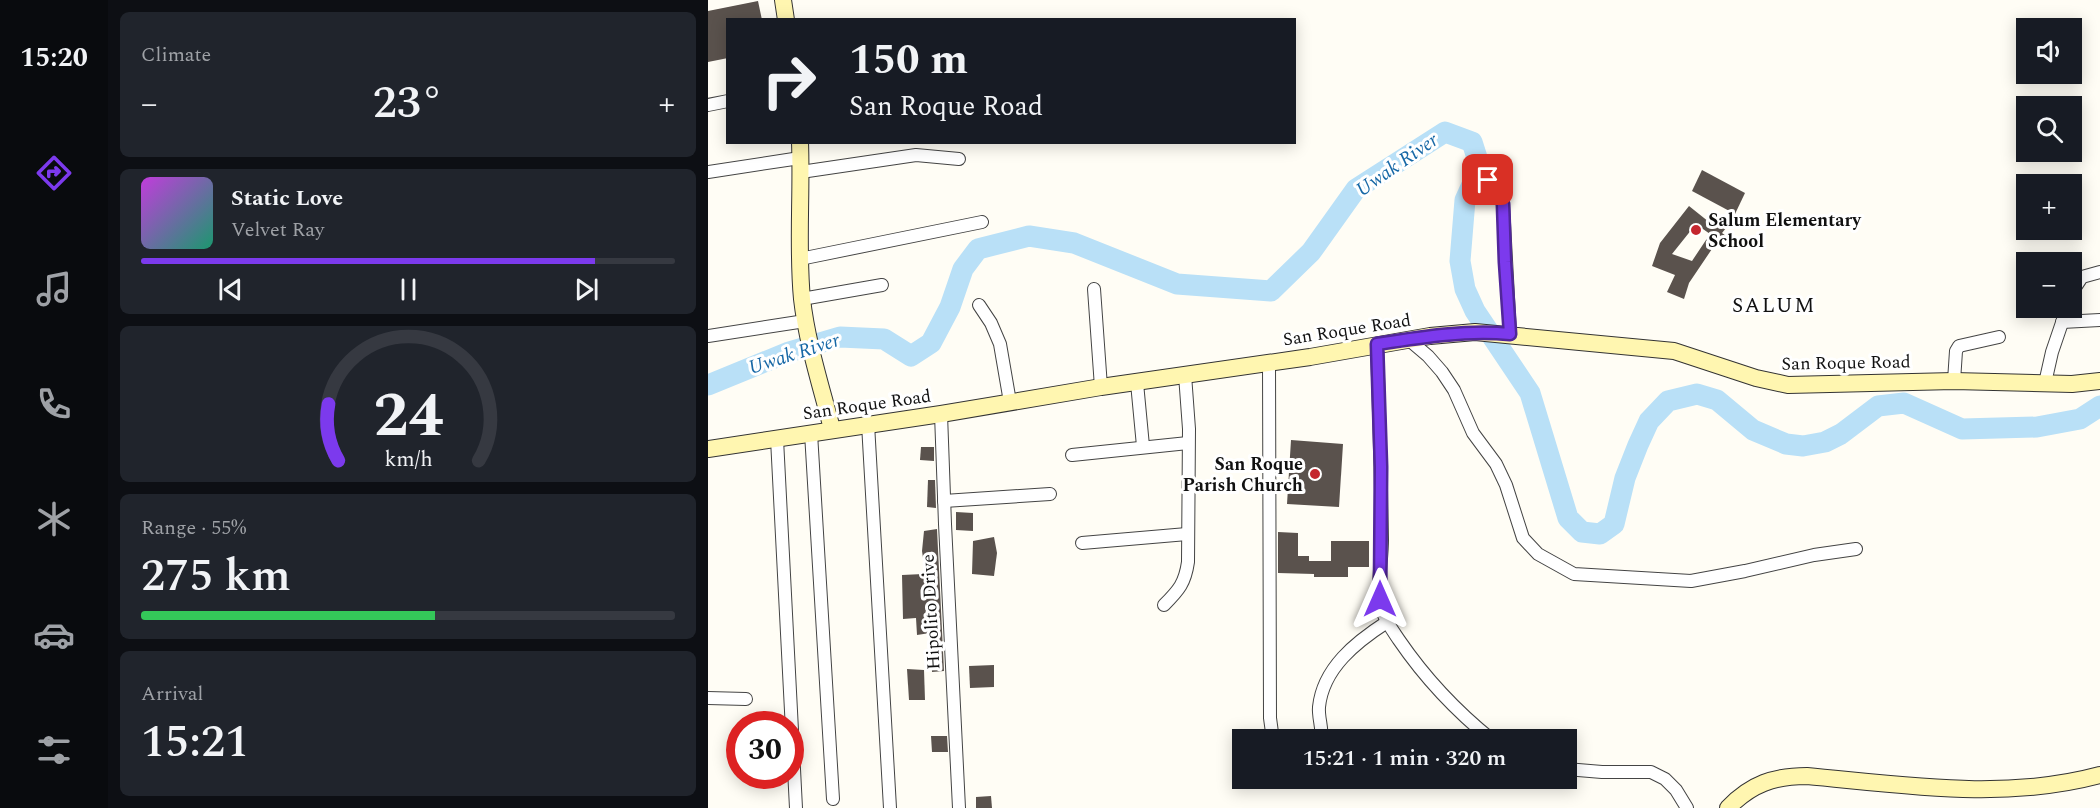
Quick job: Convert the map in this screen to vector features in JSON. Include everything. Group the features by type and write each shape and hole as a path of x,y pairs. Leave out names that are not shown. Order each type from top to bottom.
{"street":[{"path":"783,0 786,18"},
{"path":"708,105 726,101"},
{"path":"708,172 800,158 916,155 959,159"},
{"path":"800,158 802,299 808,338 832,429"},
{"path":"1484,165 1488,180 1499,194 1503,204 1505,262 1503,333"},
{"path":"800,259 982,222"},
{"path":"2082,277 2100,272"},
{"path":"802,299 882,285"},
{"path":"1095,289 1101,387"},
{"path":"979,305 991,323 1000,344 1010,402"},
{"path":"2045,383 2063,318"},
{"path":"2062,322 2100,320"},
{"path":"708,336 806,321"},
{"name":"San Roque Road","path":"708,449 1408,339 1475,332 1674,351 1756,378 1788,385 1954,381 2072,384 2100,381"},
{"path":"1954,381 1956,351 1959,346 1999,337"},
{"path":"1408,339 1428,356 1454,390 1473,434 1496,464 1506,485 1523,538 1538,554 1574,574 1691,580 1814,555 1856,549"},
{"path":"1377,344 1382,545 1381,608 1387,622 1420,671 1478,729"},
{"path":"1269,362 1272,729"},
{"path":"1164,605 1179,589 1185,577 1188,562 1188,443 1185,375"},
{"path":"1137,382 1143,446"},
{"name":"Hipolito Drive","path":"941,414 959,808"},
{"path":"868,424 890,808"},
{"path":"811,433 833,799"},
{"path":"777,439 796,808"},
{"path":"1072,455 1188,443"},
{"path":"944,501 1050,494"},
{"path":"1082,543 1187,534"},
{"path":"1322,729 1319,708 1322,692 1329,677 1340,660 1359,640 1387,622"},
{"path":"708,698 746,699"},
{"path":"1577,770 1650,772 1665,779 1676,790 1687,808"},
{"path":"1728,808 1745,792 1758,784 1786,776 1988,790 2051,786 2100,775"}],"building":[{"path":"758,1 762,18 726,18 726,58 708,62 708,11"},
{"path":"1702,170 1745,193 1735,214 1692,191"},
{"path":"1689,206 1714,226 1717,222 1726,228 1722,233 1733,241 1728,247 1718,240 1689,283 1684,299 1667,292 1675,275 1652,266 1660,243","holes":["1696,224 1710,234 1692,261 1672,254"]},
{"name":"San Roque Parish Church","path":"1291,440 1343,444 1339,507 1287,504"},
{"path":"921,447 934,447 934,461 920,460"},
{"path":"928,480 935,480 936,508 927,507"},
{"path":"956,512 973,513 973,531 956,530"},
{"path":"937,529 944,671 932,672 930,633 917,635 916,618 903,619 902,575 925,572 922,551 924,531"},
{"path":"1278,532 1298,533 1298,556 1309,556 1309,561 1331,561 1331,541 1369,541 1369,567 1348,567 1348,577 1314,577 1314,574 1278,573"},
{"path":"994,537 997,553 994,576 972,574 973,541"},
{"path":"994,665 994,687 970,688 969,666"},
{"path":"907,669 924,670 925,700 909,700"},
{"path":"931,736 947,736 948,752 932,752"},
{"path":"991,796 992,808 976,808 976,797"}],"waterway":[{"name":"Uwak River","path":"708,385 789,352 840,337 884,339 911,356 931,343 950,307 963,269 978,249 1029,236 1074,243 1177,284 1271,291 1311,252 1356,189 1445,132 1472,142 1480,167 1465,200 1460,261 1465,289 1475,311 1530,393 1568,518 1582,532 1600,534 1614,524 1625,478 1638,445 1649,421 1668,401 1697,394 1717,400 1753,430 1786,444 1803,446 1825,442 1841,434 1878,406 1904,403 1962,429 2037,427 2080,419 2100,406"}],"place":[{"name":"Salum Elementary School","path":"1696,230"},
{"name":"San Roque Parish Church","path":"1315,474"}],"district":[{"name":"SALUM","path":"1774,306"}],"route":[{"path":"1380,599 1382,545 1377,344 1475,332 1510,334 1503,204 1502,198 1488,180"}]}
